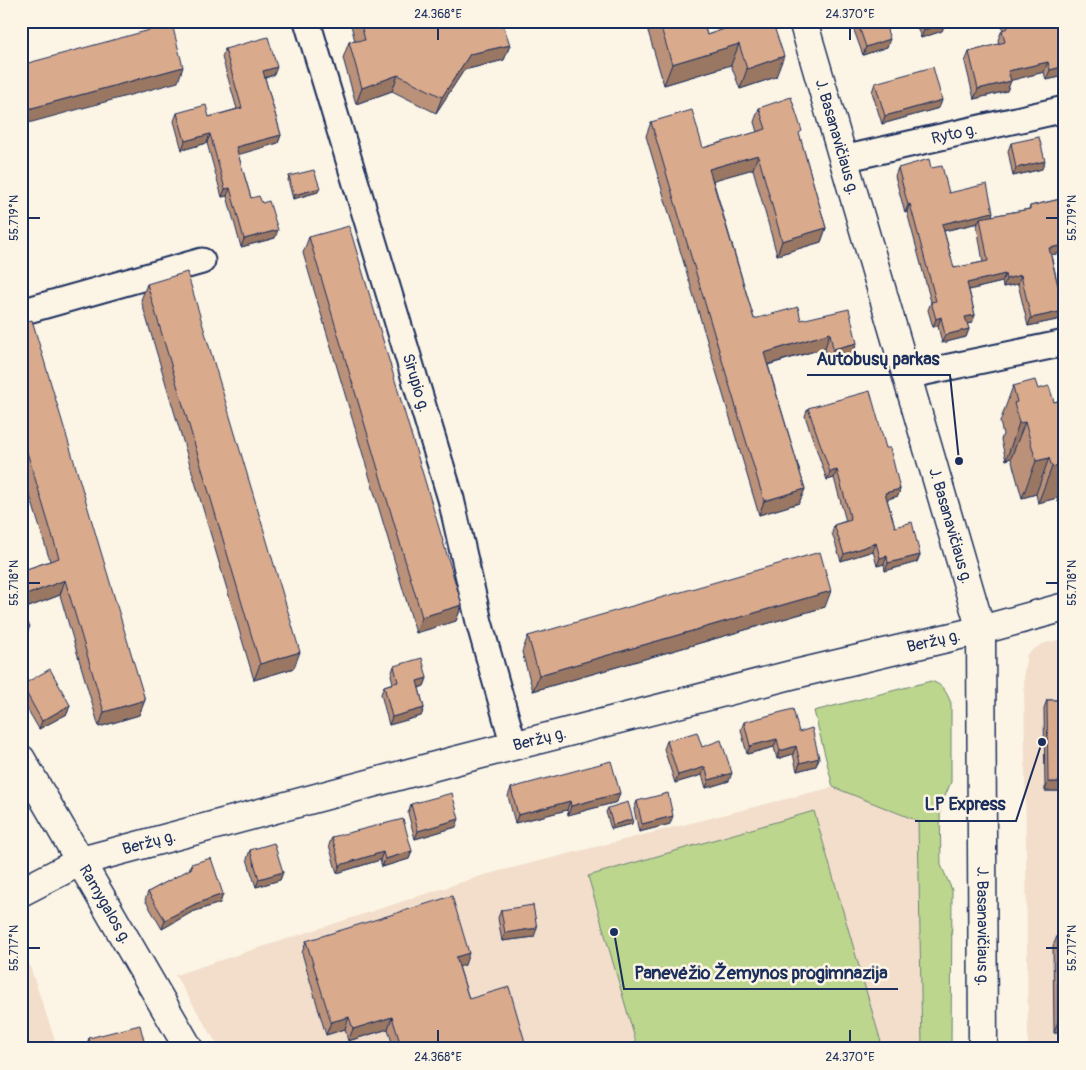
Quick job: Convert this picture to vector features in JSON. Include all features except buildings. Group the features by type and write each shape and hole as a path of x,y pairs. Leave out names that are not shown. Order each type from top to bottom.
{"main road":[{"name":"J. Basanavičiaus g.","path":"803,21 981,630 983,1049"},
{"name":"Beržų g.","path":"21,892 81,862 435,766 791,674 981,630 1065,607"},
{"name":"Ramygalos g.","path":"21,759 189,1049"}],"street":[{"name":"Sirupio g.","path":"307,21 451,499 479,622 514,746"},
{"name":"Ryto g.","path":"843,160 1065,109"},
{"path":"21,312 202,261"},
{"path":"906,376 1065,343"}],"shaded area":[{"path":"1065,638 1065,1049 1028,1049 1024,672 1027,654 1042,644"},
{"path":"833,787 918,821 922,1049 220,1049 175,975 484,875"},
{"path":"21,940 58,1049 21,1049"}],"green space":[{"path":"931,681 944,689 951,703 951,782 940,808 941,865 952,890 951,1049 922,1049 918,821 833,787 814,711"},
{"path":"814,811 883,1049 638,1049 588,876"}],"place":[{"name":"Autobusų parkas","path":"959,461"},
{"name":"LP Express","path":"1042,742"},
{"name":"Panevėžio Žemynos progimnazija","path":"614,932"}]}
